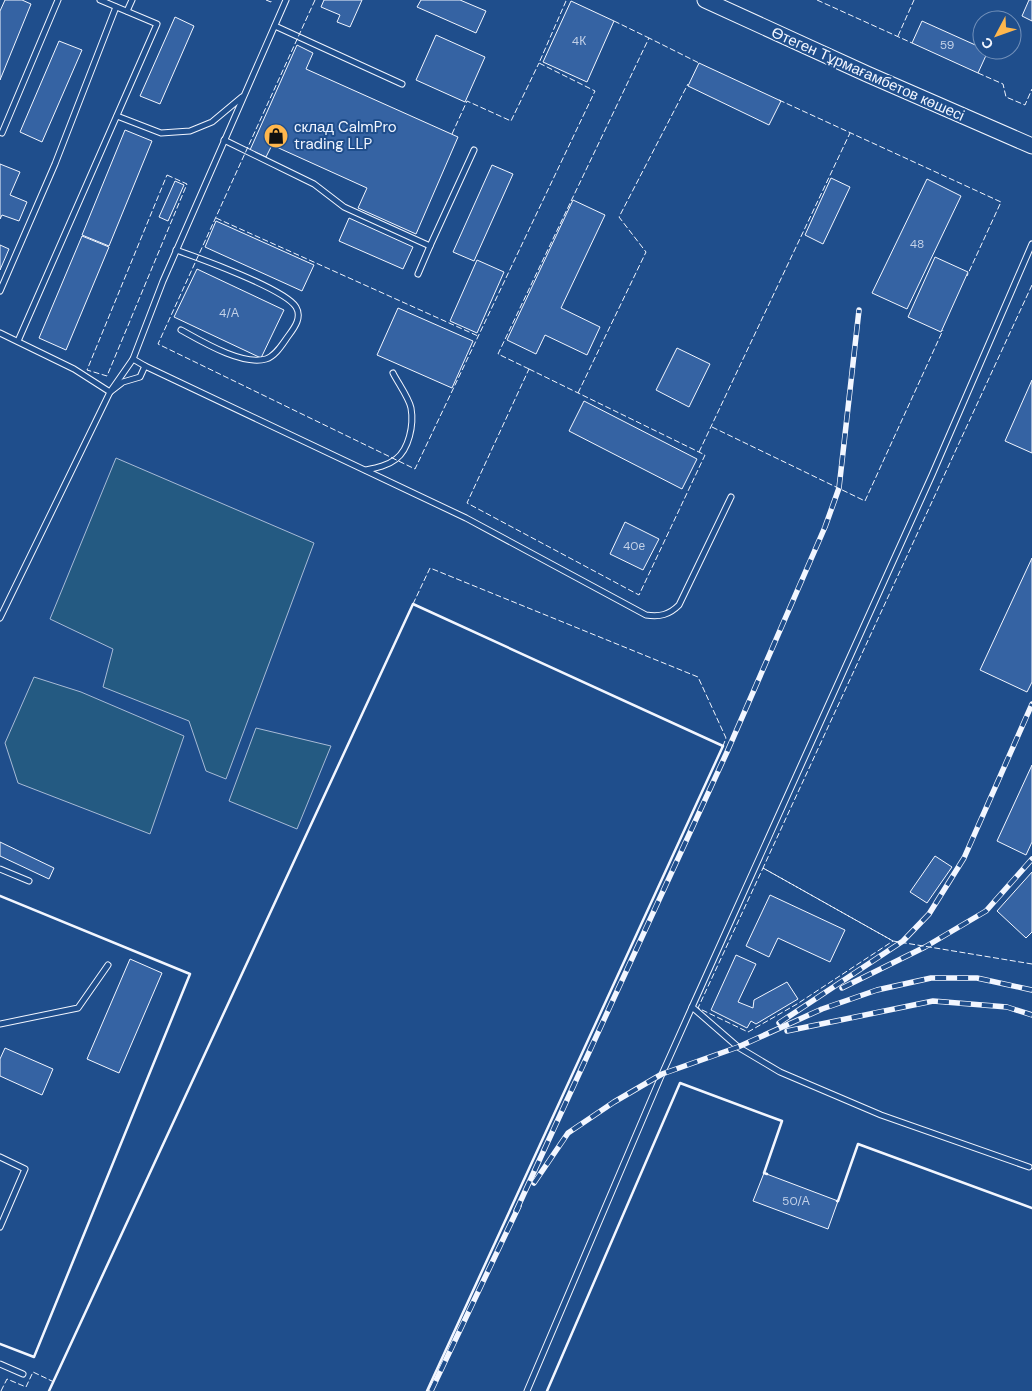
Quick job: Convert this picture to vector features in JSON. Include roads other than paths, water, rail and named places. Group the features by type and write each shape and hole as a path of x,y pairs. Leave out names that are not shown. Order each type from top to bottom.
{"street":[{"name":"Өтеген Тұрмағамбетов көшесі","path":"705,0 867,74 1032,146"}],"lane":[{"path":"2,133 58,0"},
{"path":"18,341 157,24 100,0"},
{"path":"127,11 132,0"},
{"path":"0,618 110,392 133,359 176,250 286,0"},
{"path":"0,291 55,164 116,7"},
{"path":"275,26 402,84"},
{"path":"117,116 161,134 190,131 212,122 244,96"},
{"path":"224,140 314,184 344,207 430,246"},
{"path":"418,274 474,150"},
{"path":"527,1391 658,1083 928,484 1032,244"},
{"path":"176,250 198,257 265,286 290,300 297,309 298,318 291,332 276,352 267,359 252,360 219,351 181,330"},
{"path":"0,333 74,368 110,392"},
{"path":"133,359 466,518 646,615 664,616 678,605 731,497"},
{"path":"110,392 123,382 140,377 145,366"},
{"path":"365,470 384,466 396,460 404,448 411,431 411,408 394,372"},
{"path":"0,869 29,882"},
{"path":"0,1024 78,1008 108,965"},
{"path":"692,1007 738,1047 780,1072 881,1115 1029,1167"},
{"path":"0,1157 25,1169 0,1227"},
{"path":"0,1364 23,1374"}],"railway":[{"path":"516,1211 727,752 825,527 839,488 859,310"},
{"path":"779,1023 903,941 929,914 964,858 1032,704"},
{"path":"842,988 925,947 986,911 1032,859"},
{"path":"534,1183 568,1133 614,1102 662,1074 738,1047 822,1009 877,990 931,978 977,978 1032,990"},
{"path":"787,1031 933,1001 1007,1007 1032,1015"},
{"path":"431,1391 519,1206"}],"place":[{"name":"склад CalmPro trading LLP","path":"276,136"}]}
